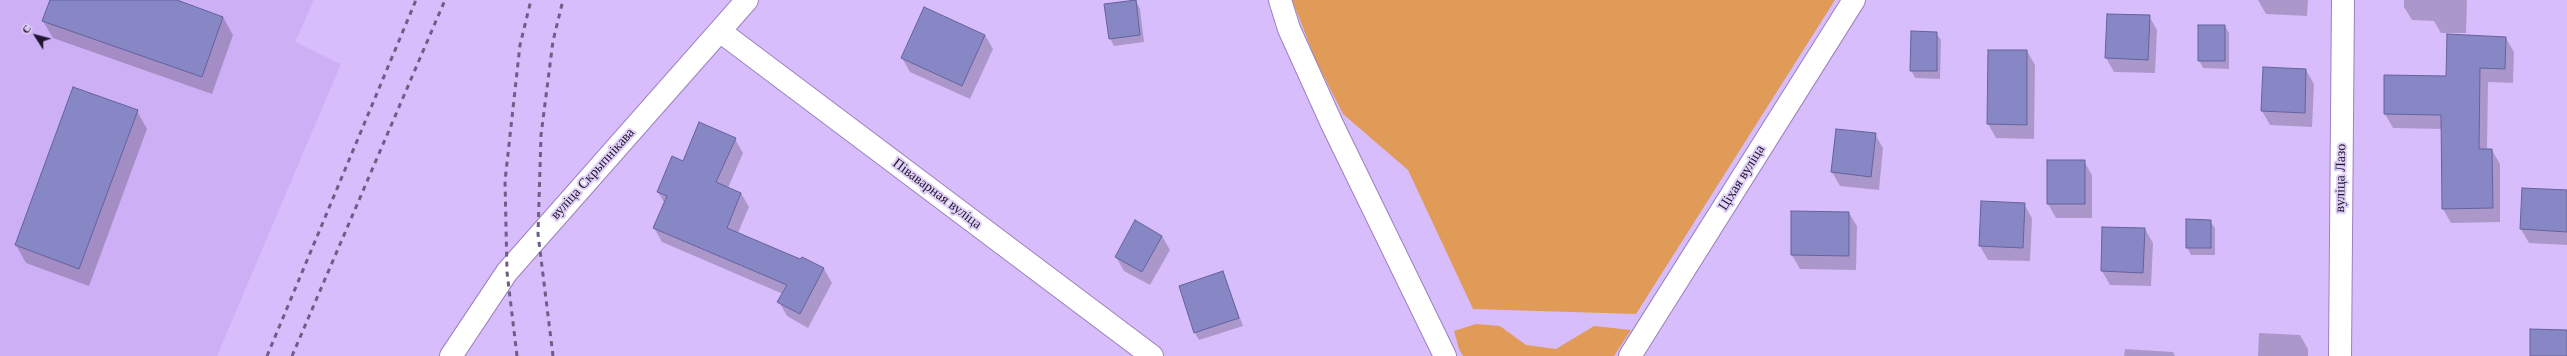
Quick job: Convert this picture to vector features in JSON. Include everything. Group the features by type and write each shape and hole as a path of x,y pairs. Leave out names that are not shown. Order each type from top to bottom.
{"street":[{"name":"вуліца Скрыпнікава","path":"451,356 511,267 747,0"},
{"path":"1280,0 1289,29 1332,124 1446,356"},
{"name":"Ціхая вуліца","path":"1630,356 1854,0"},
{"name":"вуліца Лазо","path":"2340,356 2343,0"},
{"name":"Піваварная вуліца","path":"720,32 1152,356"}],"shaded area":[{"path":"0,0 314,0 295,42 341,64 217,356 0,356"},
{"path":"1292,0 1835,0 1636,314 1473,309 1408,170 1343,114 1316,61"},
{"path":"1476,324 1500,326 1526,345 1556,349 1594,326 1631,330 1614,356 1463,356 1459,349 1454,331"}],"building":[{"path":"50,0 177,0 223,17 202,77 42,21"},
{"path":"1136,0 1140,35 1109,39 1104,4"},
{"path":"924,7 985,35 962,86 901,58"},
{"path":"2107,14 2150,15 2148,60 2105,58"},
{"path":"2198,25 2225,25 2225,61 2198,61"},
{"path":"1911,31 1937,32 1937,71 1910,71"},
{"path":"2447,34 2506,37 2505,69 2480,68 2479,149 2492,149 2493,208 2442,209 2441,115 2384,114 2384,75 2446,76"},
{"path":"1988,50 2027,50 2027,125 1987,124"},
{"path":"2263,67 2306,69 2305,113 2261,111"},
{"path":"73,87 138,110 79,269 15,245"},
{"path":"699,122 736,138 716,182 741,193 727,228 800,259 802,257 824,268 800,314 777,302 787,285 653,228 667,196 657,192 672,156 683,161"},
{"path":"1836,129 1876,133 1871,177 1831,172"},
{"path":"2047,160 2085,160 2085,204 2047,204"},
{"path":"2522,188 2567,190 2567,232 2520,229"},
{"path":"1981,201 2025,203 2023,248 1979,246"},
{"path":"1791,211 1849,212 1849,256 1791,255"},
{"path":"2186,219 2211,220 2211,248 2186,248"},
{"path":"1135,220 1162,236 1142,272 1115,257"},
{"path":"2102,227 2145,228 2143,273 2101,271"},
{"path":"1223,271 1239,318 1194,333 1179,286"},
{"path":"2530,329 2567,330 2567,356 2530,356"}],"railway":[{"path":"267,356 416,0"},
{"path":"292,356 445,0"},
{"path":"517,356 507,272 505,181 520,45 531,0"},
{"path":"553,356 538,234 541,135 553,41 563,0"}]}
